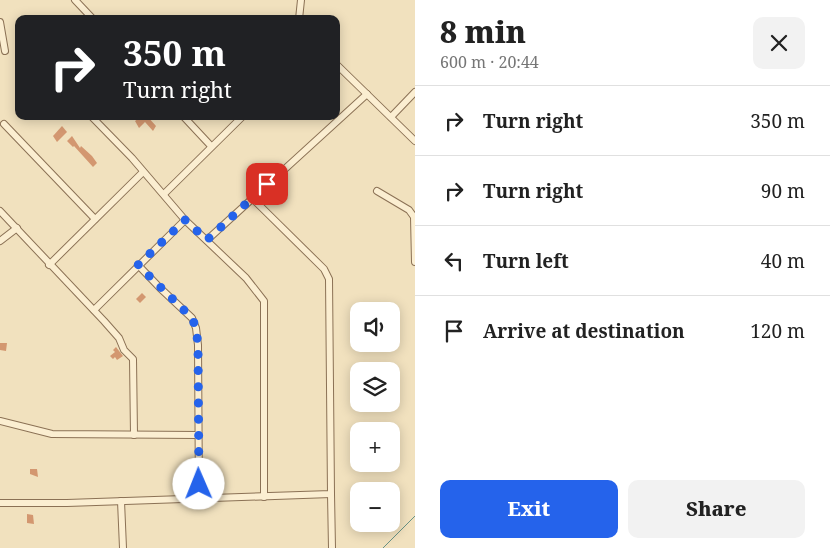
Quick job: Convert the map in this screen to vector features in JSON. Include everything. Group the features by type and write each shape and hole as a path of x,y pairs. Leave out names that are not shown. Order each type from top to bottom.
{"street":[{"path":"75,0 89,15"},
{"path":"300,15 302,0"},
{"path":"0,22 5,51"},
{"path":"340,68 415,141"},
{"path":"391,117 415,92"},
{"path":"340,118 367,94"},
{"path":"95,120 132,158 185,220 246,278 264,301 264,497"},
{"path":"187,120 211,146"},
{"path":"164,194 239,120"},
{"path":"207,240 338,120"},
{"path":"4,124 95,219"},
{"path":"49,265 143,172"},
{"path":"378,191 409,210 414,218 413,249 415,262"},
{"path":"252,198 324,269 330,279 332,548"},
{"path":"0,211 49,265 94,310 119,338 124,350 133,359 134,434"},
{"path":"94,310 185,220"},
{"path":"0,241 17,228"},
{"path":"138,265 192,318 196,328 198,345 199,500"},
{"path":"0,422 52,434 198,435"},
{"path":"0,503 38,504 199,500 331,494"},
{"path":"122,501 123,548"}],"building":[{"path":"151,120 156,126 153,131 145,122 139,128 135,121"},
{"path":"62,126 67,132 57,142 53,136"},
{"path":"72,136 80,148 81,146 97,163 93,167 67,141"},
{"path":"142,293 146,297 140,303 136,299"},
{"path":"0,343 7,343 6,351 0,350"},
{"path":"116,347 123,356 117,360 115,357 113,359 110,356 115,352 113,350"},
{"path":"30,469 37,469 38,477 30,474"},
{"path":"27,514 33,515 34,524 27,523"}],"waterway":[{"path":"383,548 415,516"}],"route":[{"path":"199,484 198,345 196,328 192,318 138,265 185,220 207,240 267,184"}]}
